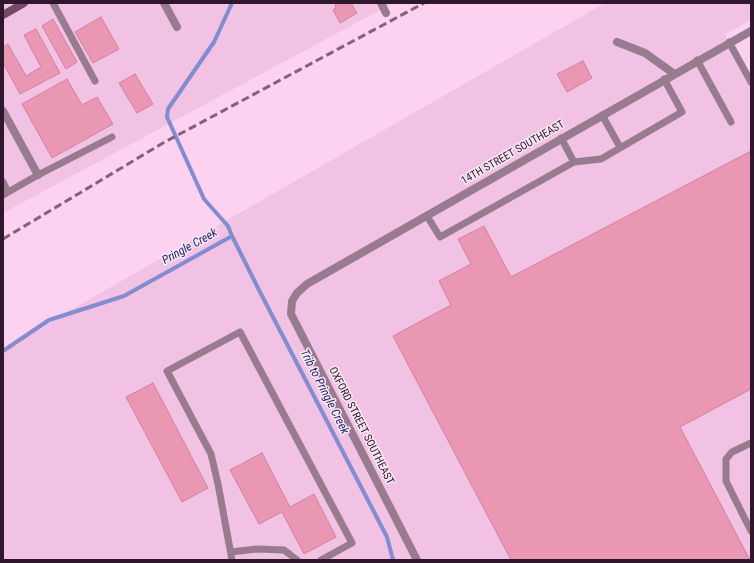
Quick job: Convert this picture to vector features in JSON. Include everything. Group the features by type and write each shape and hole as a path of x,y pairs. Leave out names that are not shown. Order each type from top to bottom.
{"main road":[{"path":"3,15 24,3"}],"street":[{"path":"164,3 177,27"},
{"path":"381,3 386,13"},
{"name":"14TH STREET SOUTHEAST","path":"292,301 297,293 307,284 674,73 751,31"},
{"path":"617,42 645,53 674,73"},
{"path":"3,111 38,175"},
{"name":"OXFORD STREET SOUTHEAST","path":"292,301 291,314 417,560"}],"lane":[{"path":"53,3 95,81"},
{"path":"730,42 751,82"},
{"path":"697,60 731,122"},
{"path":"427,216 440,237 574,162 601,159 682,112 664,79"},
{"path":"602,115 620,148"},
{"path":"3,182 6,193 112,137"},
{"path":"561,138 574,162"},
{"path":"232,560 211,454 167,371 240,332 352,543 321,560"},
{"path":"751,443 732,452 726,459 726,481 751,531"},
{"path":"231,552 257,549 284,550 298,560"}],"shaded area":[{"path":"3,3 393,3 3,213"},
{"path":"605,3 751,3 751,20 725,34 716,19 751,80 751,560 3,560 3,349"}],"building":[{"path":"338,3 351,3 357,13 340,23 333,10 336,8 335,5"},
{"path":"101,17 119,49 93,63 75,32"},
{"path":"53,19 77,62 66,69 42,26"},
{"path":"36,29 60,73 20,94 3,63 3,47 8,44 26,76 41,67 24,35"},
{"path":"583,61 592,78 567,92 557,74"},
{"path":"135,74 153,104 137,113 119,83"},
{"path":"67,79 82,105 97,97 113,124 52,158 22,104"},
{"path":"751,151 751,389 680,427 750,560 511,560 393,336 451,305 439,281 471,264 458,239 484,226 511,277"},
{"path":"153,383 208,488 182,502 126,397"},
{"path":"262,453 290,507 314,494 336,537 304,554 282,512 259,524 230,470"}],"waterway":[{"name":"Pringle Creek","path":"3,351 49,320 124,296 232,236 228,226 204,199 167,117 168,109 214,42 232,3"},
{"name":"Trib to Pringle Creek","path":"232,236 387,537 393,560"}],"railway":[{"path":"3,239 163,143 424,3"}]}
